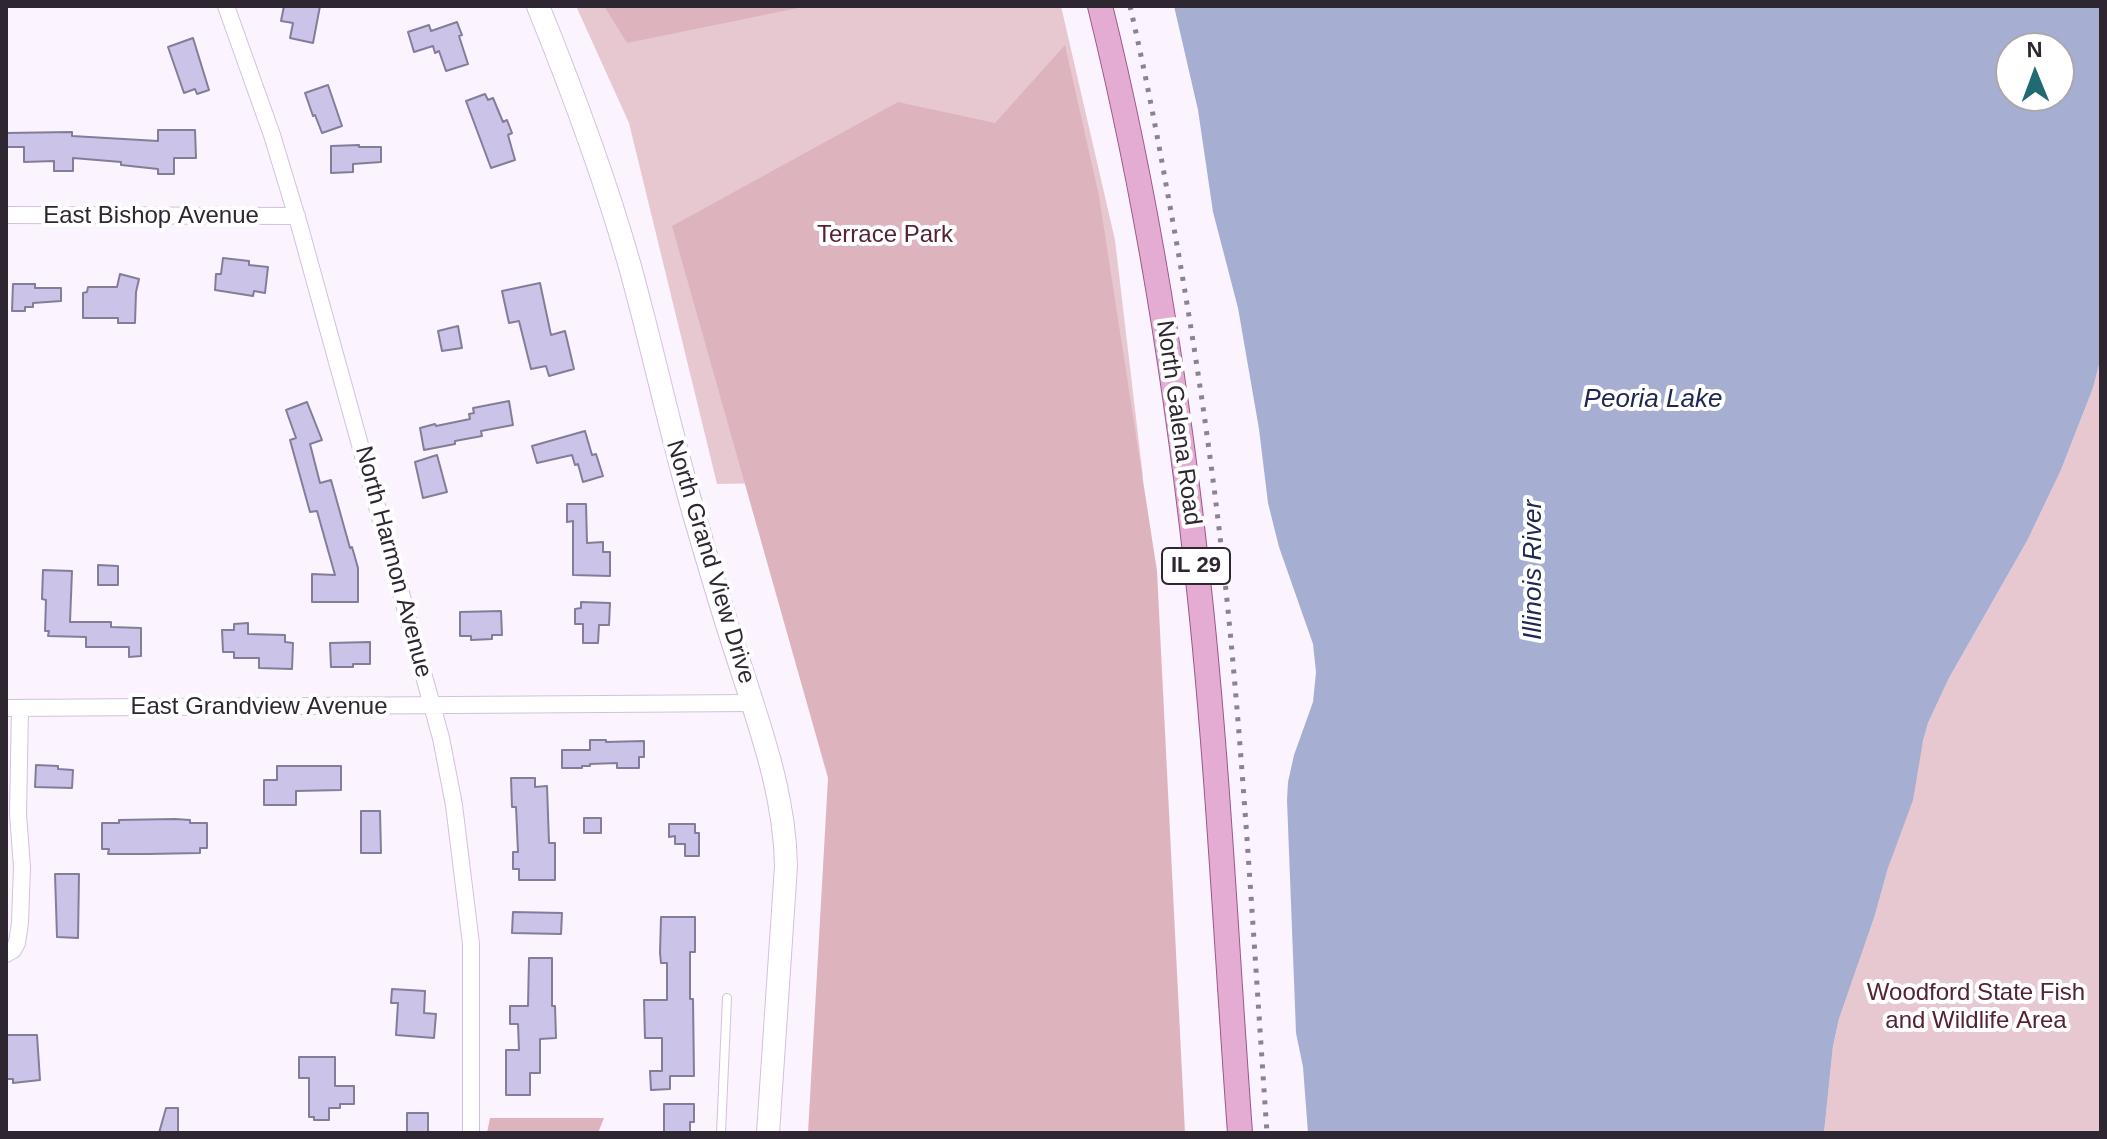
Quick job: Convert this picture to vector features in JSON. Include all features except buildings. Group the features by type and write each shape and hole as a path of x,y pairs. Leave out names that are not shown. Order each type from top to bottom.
{"main road":[{"name":"North Galena Road","path":"1100,6 1151,241 1184,455 1211,725 1240,1133"}],"street":[{"name":"North Harmon Avenue","path":"226,6 297,216 441,738 454,805 471,944 471,1133"},
{"name":"North Grand View Drive","path":"538,6 605,184 637,293 690,501 778,794 786,848 768,1133"},
{"name":"East Bishop Avenue","path":"6,215 297,216"},
{"name":"East Grandview Avenue","path":"13,708 752,703"},
{"path":"6,954 17,943 22,867 13,708"}],"lane":[{"path":"721,1133 727,998"}],"green space":[{"name":"Terrace Park","path":"576,6 1061,6 1115,240 1143,477 717,484 629,123"},
{"path":"604,6 808,6 627,43"},
{"path":"1065,45 1099,196 1157,571 1185,1133 808,1133 828,778 672,226 898,102 995,123"},
{"name":"Woodford State Fish and Wildlife Area","path":"2101,357 2101,1133 1824,1133 1833,1046 1839,1019 1875,915 1928,723 1949,678 2027,541 2061,470 2093,388"},
{"path":"490,1118 604,1118 598,1133 487,1133"}],"water":[{"name":"Peoria Lake","path":"1174,6 2101,6 2101,357 2093,388 2061,470 2027,541 1949,678 1928,723 1913,800 1839,1019 1833,1046 1824,1133 1308,1133 1303,1067 1296,1033 1287,800 1294,755 1313,702 1316,672 1313,644 1279,547 1268,503 1238,308 1213,212 1198,110"}],"railway":[{"path":"1130,6 1188,307 1221,544 1243,780 1267,1133"}],"water label":[{"name":"Illinois River","path":"1534,570"}]}
